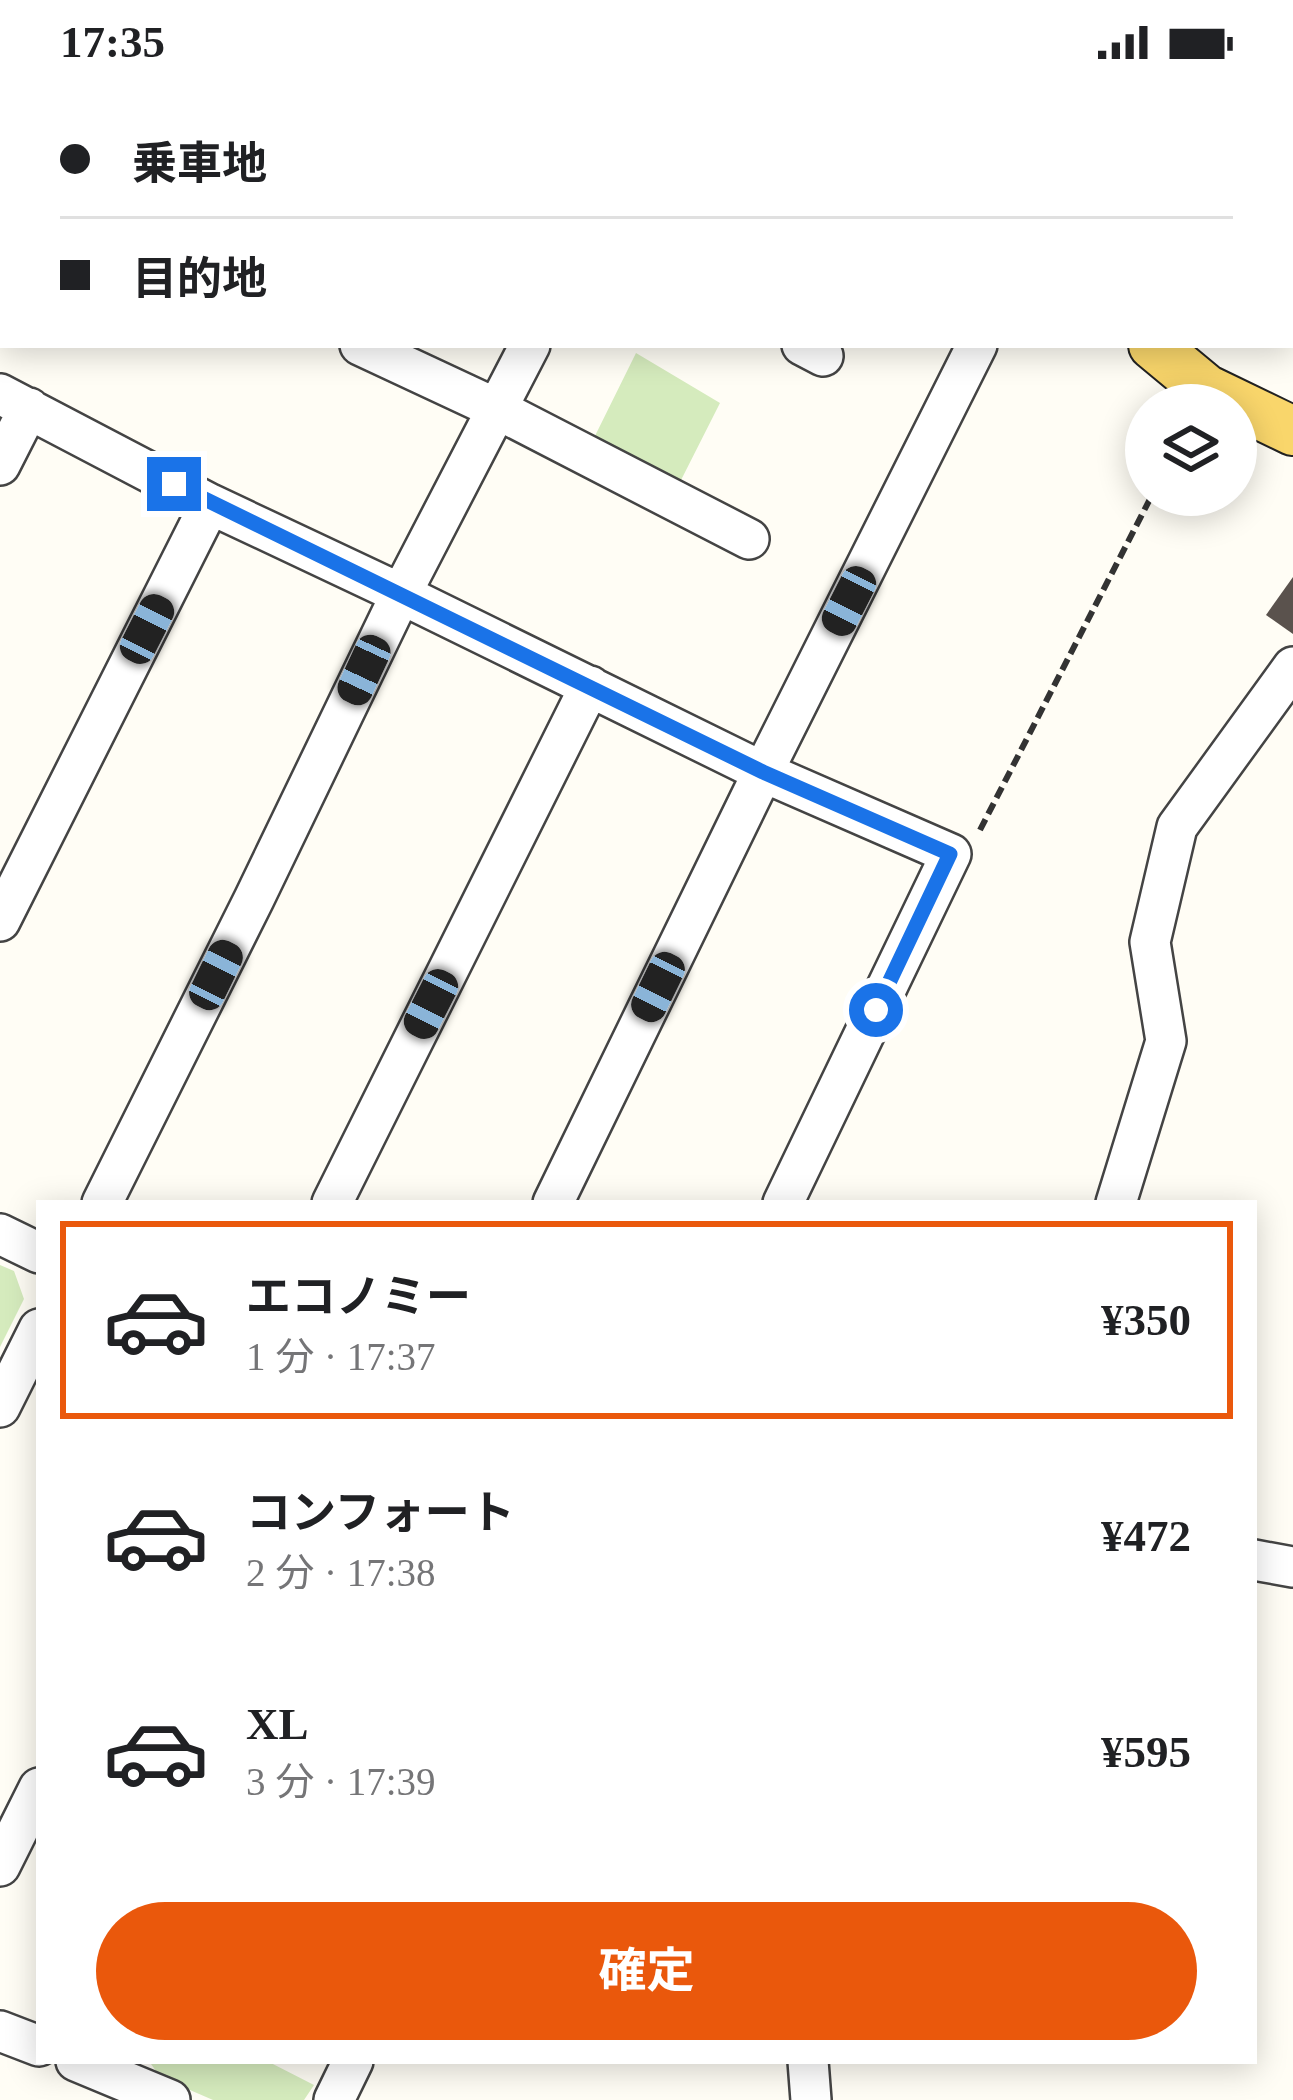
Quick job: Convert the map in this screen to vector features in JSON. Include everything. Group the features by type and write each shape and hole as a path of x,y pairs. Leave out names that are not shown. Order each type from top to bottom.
{"main road":[{"path":"1157,348 1206,389 1293,431"}],"street":[{"path":"366,348 497,409 749,539"},
{"path":"104,1200 401,594 528,348"},
{"path":"554,1200 975,348"},
{"path":"0,465 14,401 210,504 763,772 950,854 784,1200"},
{"path":"0,921 210,504"},
{"path":"1117,1200 1166,1041 1150,942 1177,827 1293,667"},
{"path":"333,1200 590,686"},
{"path":"0,1234 36,1252"},
{"path":"0,1407 36,1335"},
{"path":"1257,1561 1293,1567"},
{"path":"0,1866 36,1794"},
{"path":"0,2031 36,2045"},
{"path":"334,2100 352,2064"},
{"path":"808,2064 811,2100"},
{"path":"122,2069 170,2100"}],"path":[{"path":"950,854 976,838 1140,516"}],"green space":[{"path":"636,353 720,403 676,490 590,446"},
{"path":"0,1265 14,1271 24,1299 0,1347"},
{"path":"151,2064 273,2064 314,2085 304,2100 213,2100 160,2077"}],"building":[{"path":"1293,577 1293,634 1266,615"}],"route":[{"path":"174,484 763,772 950,854 876,1010"}]}
